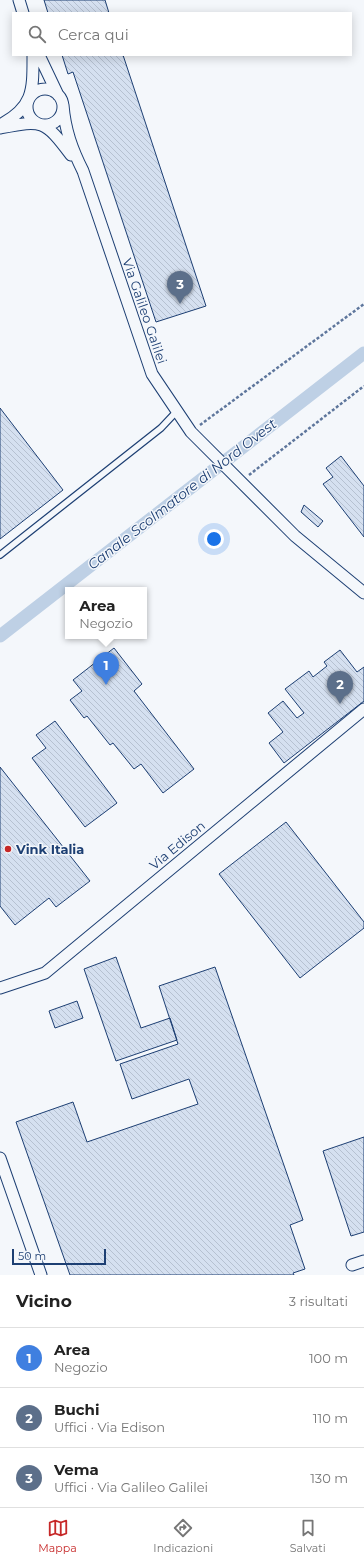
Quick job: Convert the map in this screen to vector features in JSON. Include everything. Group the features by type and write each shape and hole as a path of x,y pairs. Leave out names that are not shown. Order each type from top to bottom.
{"street":[{"path":"19,0 23,12"},
{"path":"32,56 33,87 28,107 29,115 39,123"},
{"name":"Via Galileo Galilei","path":"39,56 61,101 66,132 83,171 152,374 195,435 295,536 364,593"},
{"path":"0,125 16,115 34,93 42,89 53,91 61,101 61,114 56,121 48,124 32,122 0,128"},
{"name":"Via Galileo Galilei","path":"39,123 52,132 83,171"},
{"name":"Via Edison","path":"0,988 45,972 364,709"},
{"path":"0,1158 41,1275"},
{"path":"352,1265 364,1261"}],"lane":[{"path":"0,555 161,428 177,411"}],"path":[{"path":"195,435 227,407 364,304"},
{"path":"238,479 364,386"}],"building":[{"path":"44,0 105,0 109,12 48,12"},
{"path":"62,56 123,56 206,306 156,322 73,72 68,74"},
{"path":"0,408 63,490 0,539"},
{"path":"341,456 364,486 364,537 323,484 333,477 326,468"},
{"path":"304,505 323,521 318,527 301,512"},
{"path":"114,648 142,684 134,691 194,769 163,793 141,764 134,769 113,743 110,745 87,716 84,718 70,700 82,691 73,680"},
{"path":"340,650 357,672 364,667 364,701 284,763 269,743 283,732 268,713 283,701 297,718 304,713 285,689 309,671 313,677 327,666 324,662"},
{"path":"55,721 117,803 85,827 32,758 46,748 36,735"},
{"path":"0,767 90,881 56,907 49,898 15,925 0,906"},
{"path":"286,822 364,922 364,928 300,978 219,874"},
{"path":"116,957 141,1028 170,1018 177,1040 116,1061 84,969"},
{"path":"215,967 303,1220 290,1225 305,1269 293,1273 294,1275 70,1275 16,1122 73,1102 87,1142 198,1104 189,1079 132,1099 120,1064 178,1044 159,986"},
{"path":"77,1001 83,1018 55,1028 49,1011"},
{"path":"364,1137 364,1232 351,1236 323,1151"}],"waterway":[{"name":"Canale Scolmatore di Nord Ovest","path":"0,636 364,353"}],"place":[{"name":"Vema","path":"180,304"},
{"name":"Area","path":"106,685"},
{"name":"Buchi","path":"340,704"},
{"name":"Vink Italia","path":"8,849"}]}
